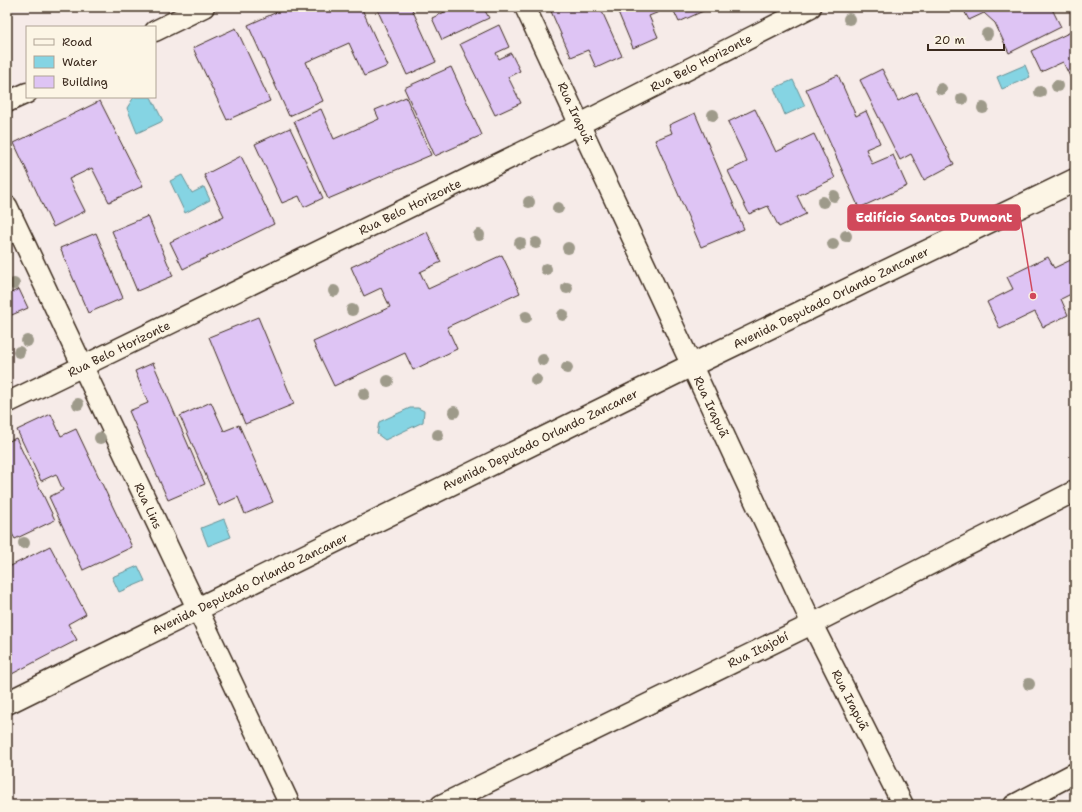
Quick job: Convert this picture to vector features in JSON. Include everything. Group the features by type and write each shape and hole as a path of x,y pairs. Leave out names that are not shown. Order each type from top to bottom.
{"street":[{"path":"156,31 204,7"},
{"name":"Rua Irapuã","path":"525,7 812,624 903,805"},
{"name":"Rua Belo Horizonte","path":"7,403 580,124 811,7"},
{"path":"7,102 26,93"},
{"name":"Avenida Deputado Orlando Zancaner","path":"7,703 197,611 692,365 1075,180"},
{"name":"Rua Lins","path":"7,206 197,611 290,805"},
{"name":"Rua Itajobí","path":"440,805 812,624 1075,491"},
{"path":"1014,805 1075,772"}],"water":[{"path":"1025,65 1030,77 1002,89 997,77"},
{"path":"793,80 805,106 785,115 774,88"},
{"path":"133,98 152,98 163,121 137,133 127,108"},
{"path":"182,175 192,193 204,187 210,200 185,213 170,181"},
{"path":"410,408 418,408 424,411 423,422 385,440 377,434 379,422"},
{"path":"224,519 231,537 208,546 201,528"},
{"path":"138,566 145,581 119,592 112,577"}],"building":[{"path":"288,7 361,7 388,66 364,76 349,43 306,62 323,101 289,116 248,25"},
{"path":"376,7 411,7 436,62 407,75"},
{"path":"455,7 483,7 489,18 442,40 432,18"},
{"path":"554,7 600,7 622,56 596,68 588,50 571,57 550,9"},
{"path":"616,7 657,7 659,12 649,16 658,37 633,48"},
{"path":"672,7 712,7 679,22"},
{"path":"962,7 1051,7 1061,27 1009,53 995,23 984,13 969,20"},
{"path":"499,25 509,47 496,53 499,59 511,53 520,71 508,77 521,103 495,115 460,44"},
{"path":"236,28 270,101 227,120 193,48"},
{"path":"1075,30 1074,85 1063,62 1041,72 1031,51"},
{"path":"451,67 482,135 435,156 404,88"},
{"path":"882,69 898,101 917,92 954,164 924,180 911,154 900,160 860,80"},
{"path":"838,75 856,116 866,111 880,143 866,149 872,164 893,155 907,186 859,208 806,89"},
{"path":"406,97 431,155 328,199 294,121 321,109 334,139 379,119 375,110"},
{"path":"100,101 143,186 109,202 92,168 69,179 85,211 53,227 14,143"},
{"path":"755,109 776,152 814,134 835,178 797,196 806,214 779,227 768,206 749,214 728,171 747,162 728,122"},
{"path":"695,113 744,229 701,247 655,140 672,133 669,125"},
{"path":"290,128 323,198 304,207 299,196 282,203 255,144"},
{"path":"241,156 274,224 183,269 170,242 224,216 204,175"},
{"path":"148,216 173,276 137,291 112,231"},
{"path":"427,232 441,262 420,272 428,289 502,255 520,293 447,327 457,349 413,370 405,353 334,386 313,342 390,307 381,288 364,296 351,267"},
{"path":"96,233 123,298 88,313 60,248"},
{"path":"1048,257 1054,268 1075,258 1075,292 1061,299 1068,315 1043,327 1035,312 1000,329 987,302 1013,289 1007,277"},
{"path":"19,289 28,308 7,317 7,295"},
{"path":"258,317 294,404 245,424 209,337"},
{"path":"153,363 205,484 168,500 129,411 148,403 135,371"},
{"path":"211,402 224,431 239,425 273,502 245,514 238,497 219,506 180,416"},
{"path":"51,414 61,436 76,429 132,547 83,570 49,497 63,490 56,474 41,481 17,430"},
{"path":"16,438 55,520 15,539 7,525 7,442"},
{"path":"50,546 86,614 68,624 77,640 10,675 7,670 7,568"}],"place":[{"name":"Edifício Santos Dumont","path":"1033,296"}]}
